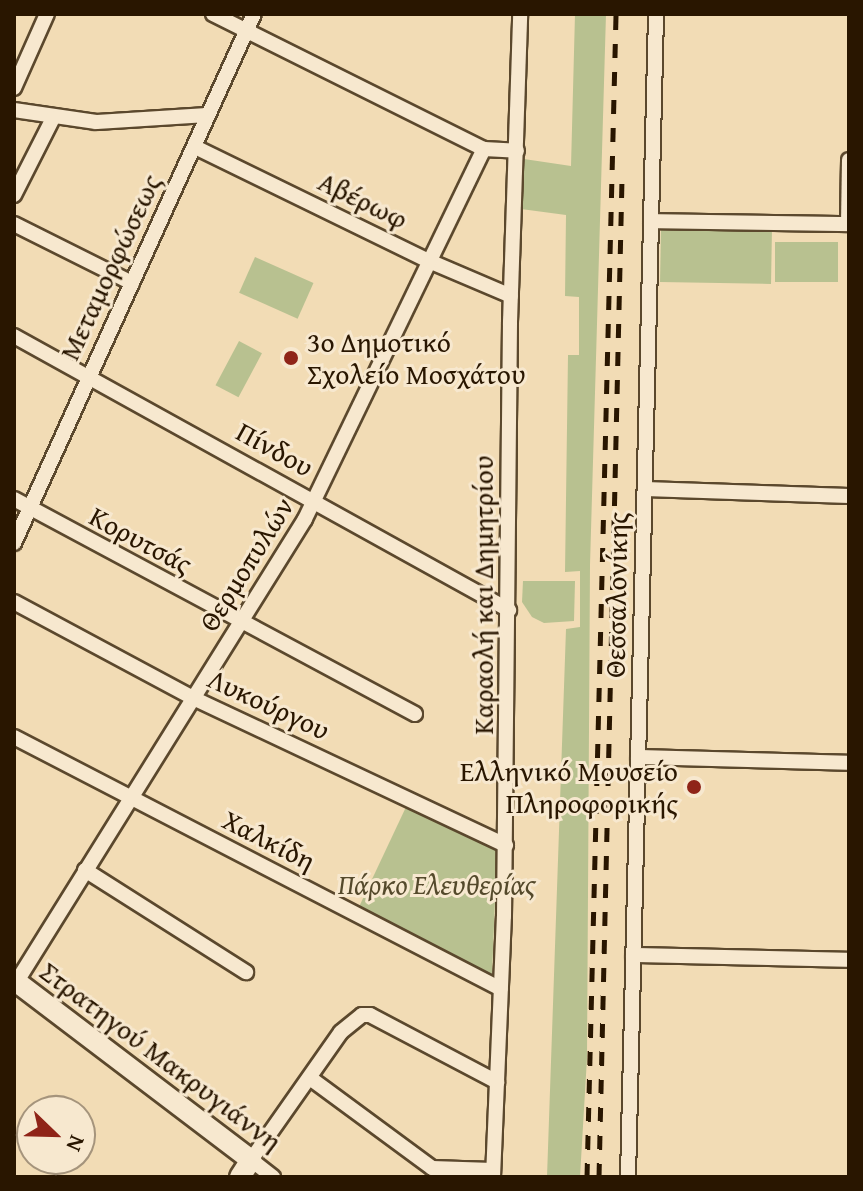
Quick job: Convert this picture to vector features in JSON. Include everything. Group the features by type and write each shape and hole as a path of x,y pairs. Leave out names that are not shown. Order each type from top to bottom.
{"main road":[{"name":"Στρατηγού Μακρυγιάννη","path":"15,983 245,1169"}],"street":[{"path":"14,88 47,14"},
{"path":"213,14 484,149 517,151"},
{"name":"Μεταμορφώσεως","path":"14,543 254,14"},
{"name":"Καραολή και Δημητρίου","path":"493,1173 506,845 511,296 520,14"},
{"name":"Θεσσαλονίκης","path":"628,1177 656,14"},
{"path":"14,110 53,118 135,122 208,115"},
{"path":"14,195 53,118"},
{"name":"Αβέρωφ","path":"195,147 429,261 511,296"},
{"name":"Θερμοπυλών","path":"15,983 315,501 484,149"},
{"path":"651,221 848,224 849,160"},
{"path":"14,224 132,283"},
{"name":"Πίνδου","path":"14,336 509,610"},
{"path":"645,489 849,496"},
{"name":"Κορυτσάς","path":"14,499 240,623 415,714"},
{"name":"Λυκούργου","path":"14,602 193,698 506,845"},
{"name":"Χαλκίδη","path":"14,737 501,989"},
{"path":"638,757 849,763"},
{"path":"85,870 246,972"},
{"path":"633,955 849,960"},
{"path":"245,1169 341,1032 362,1015 370,1015 497,1082"},
{"path":"310,1078 432,1168 493,1173"},
{"name":"Στρατηγού Μακρυγιάννη","path":"245,1169 273,1177"}],"green space":[{"path":"575,14 606,14 590,565 587,1058 580,1177 547,1177 566,629 580,627 580,571 565,572 568,355 579,355 579,297 565,296 566,215 521,209 524,159 571,166"},
{"path":"661,227 772,229 771,284 660,282"},
{"path":"775,242 838,242 838,282 775,282"},
{"path":"255,257 313,283 298,319 239,293"},
{"path":"239,341 262,353 238,397 216,385"},
{"path":"523,581 575,581 574,621 544,623 532,617 522,602"},
{"name":"Πάρκο Ελευθερίας","path":"406,807 497,851 492,975 358,909"}],"railway":[{"path":"587,1177 616,14"},
{"path":"599,1177 622,182"}],"place":[{"name":"3ο Δημοτικό Σχολείο Μοσχάτου","path":"291,358"},
{"name":"Ελληνικό Μουσείο Πληροφορικής","path":"694,787"}]}
